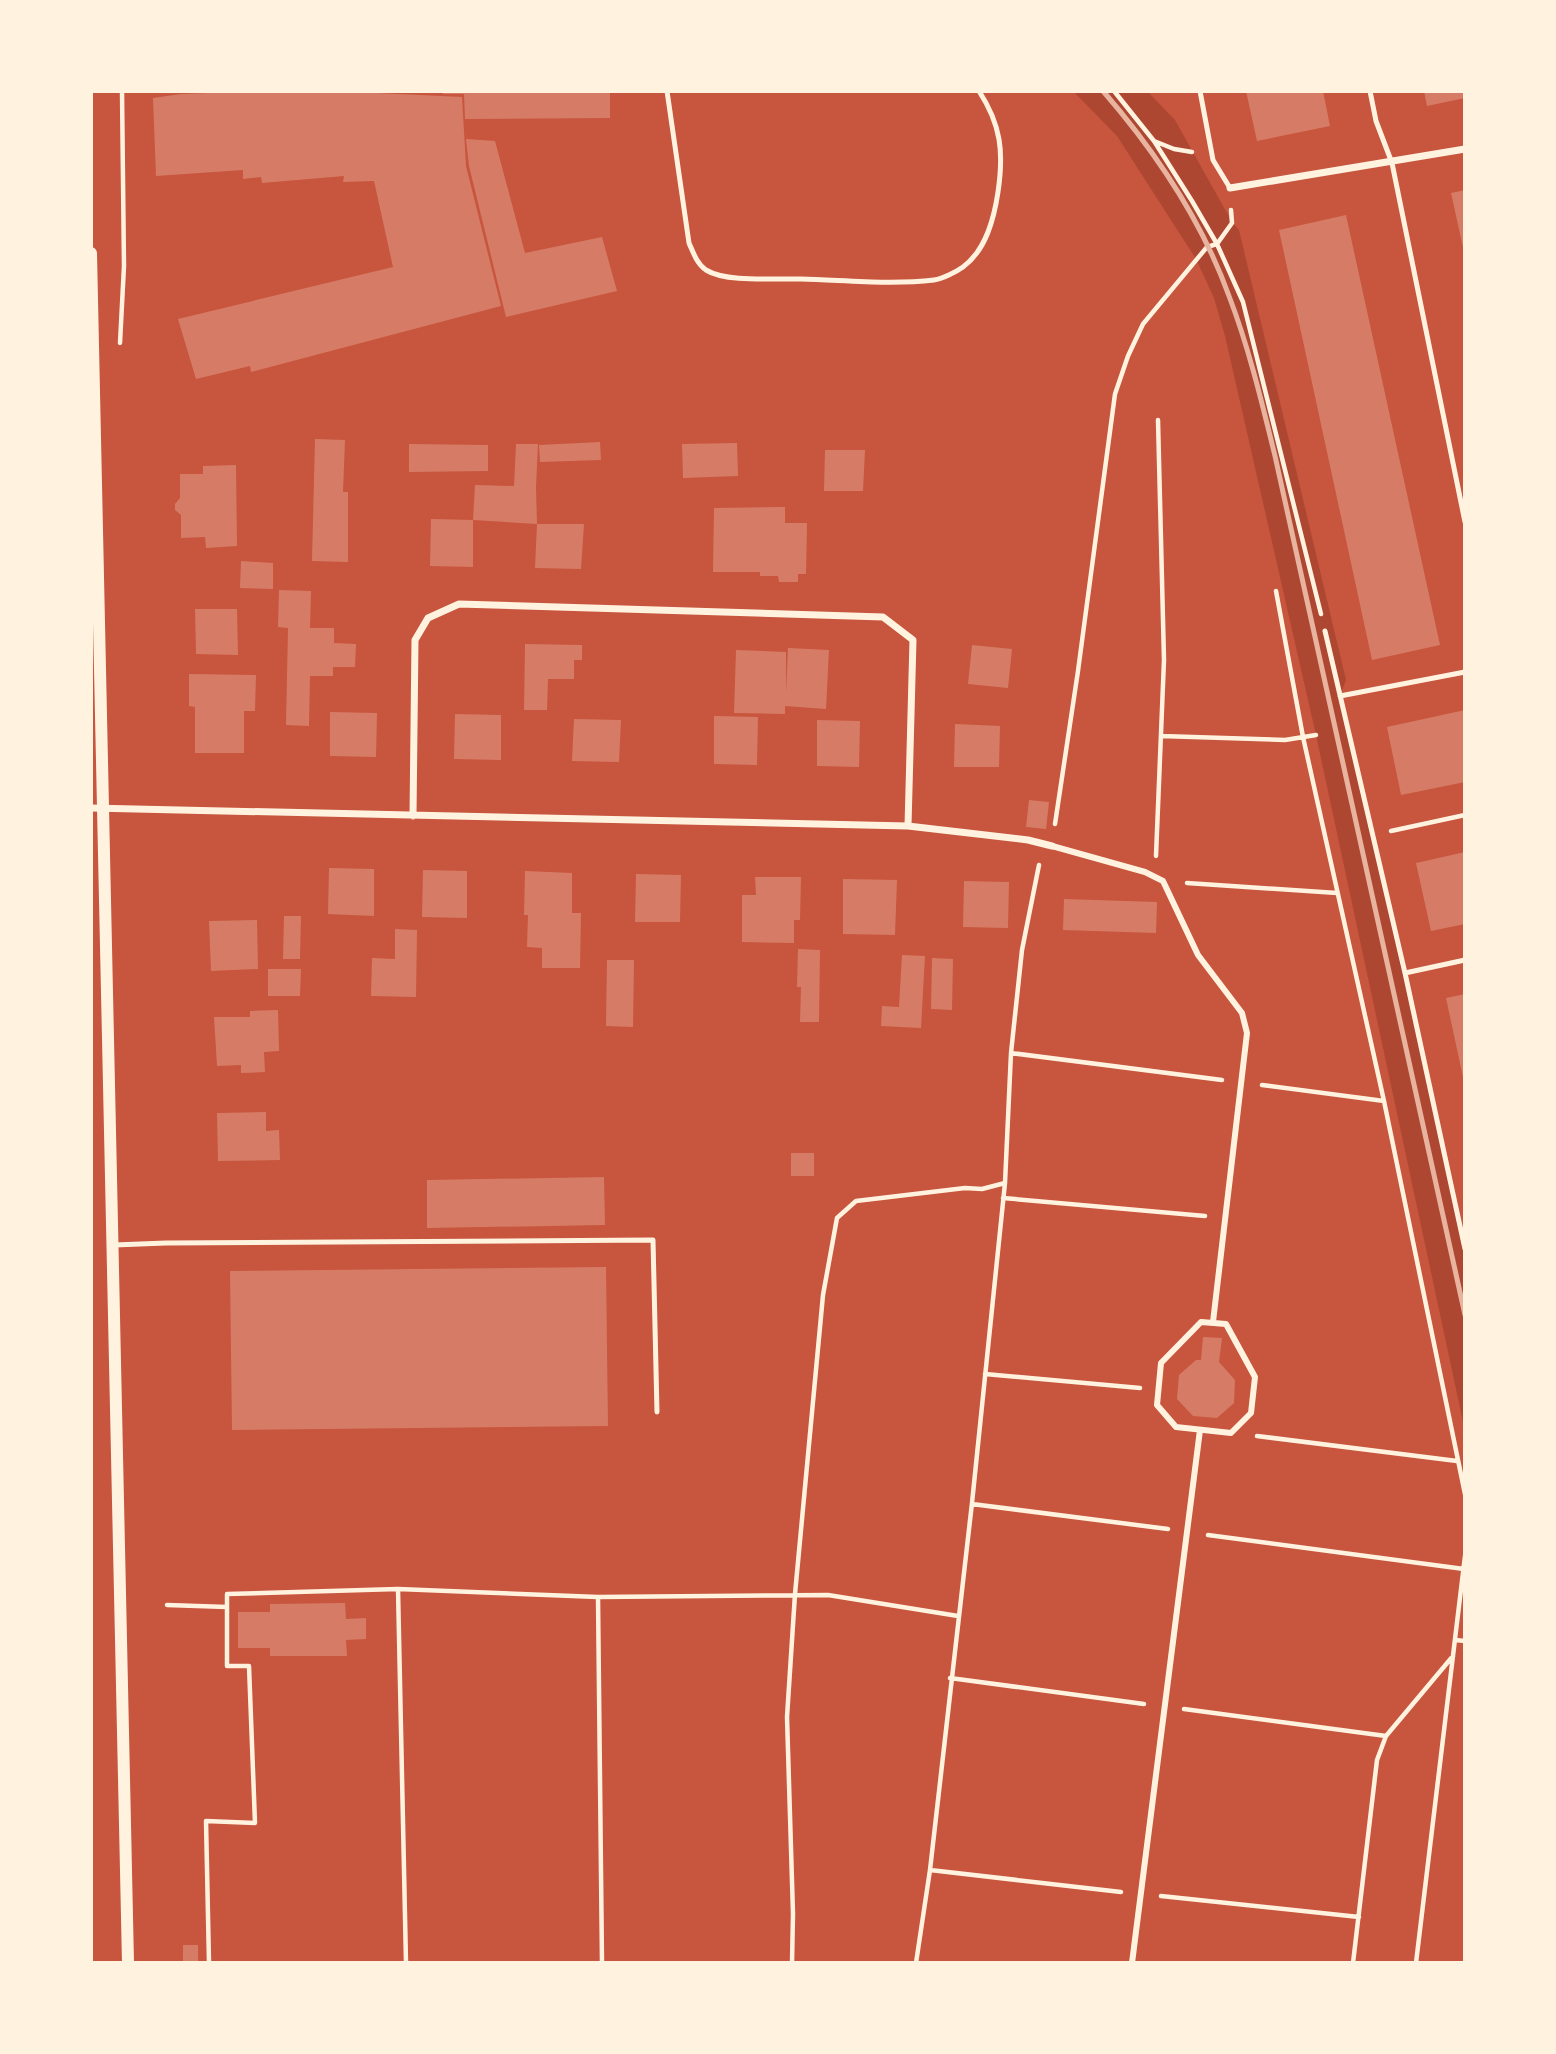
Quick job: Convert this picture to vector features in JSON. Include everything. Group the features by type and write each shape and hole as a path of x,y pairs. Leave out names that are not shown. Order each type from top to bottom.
{"street":[{"path":"1230,187 1392,163 1465,149"},
{"path":"91,253 97,809 111,1245 128,1963"},
{"path":"413,816 415,640 428,618 458,604 883,617 912,640 908,826"},
{"path":"97,809 908,826 1043,843 1144,872 1163,881 1198,955 1242,1013 1247,1033 1213,1322"},
{"path":"1201,1322 1213,1322 1226,1324 1255,1377 1251,1413 1231,1433 1176,1427 1157,1405 1161,1363 1201,1322"},
{"path":"1132,1963 1200,1430"}],"lane":[{"path":"667,91 689,243 707,271 727,276 890,281 936,280 962,267 976,254 988,234 995,212 1002,145 991,110 979,91"},
{"path":"1200,91 1213,160 1230,187"},
{"path":"1370,91 1376,121 1392,163 1465,522"},
{"path":"1325,631 1405,973 1465,1249"},
{"path":"1340,696 1465,672"},
{"path":"1405,973 1465,960"},
{"path":"111,1245 653,1240 657,1412"}],"path":[{"path":"119,354 124,266 122,91"},
{"path":"1114,91 1154,141 1217,244 1243,302 1325,631"},
{"path":"1154,141 1213,160"},
{"path":"1052,846 1115,394 1143,324 1208,247 1217,244 1232,223 1230,187"},
{"path":"1156,878 1164,660 1158,420"},
{"path":"1276,591 1303,737 1384,1101 1465,1494"},
{"path":"1161,736 1285,740 1316,735"},
{"path":"1373,835 1465,815"},
{"path":"916,1963 930,1870 972,1503 1005,1183 1011,1053 1022,950 1043,843"},
{"path":"1163,881 1337,893"},
{"path":"1011,1053 1384,1101"},
{"path":"792,1963 787,1717 795,1594 823,1296 837,1218 856,1201 965,1188 982,1189 1005,1183"},
{"path":"1003,1198 1225,1218"},
{"path":"985,1374 1158,1390"},
{"path":"1231,1433 1457,1461"},
{"path":"972,1503 1464,1569"},
{"path":"1416,1963 1465,1556"},
{"path":"209,1963 205,1821 256,1823 249,1666 227,1665 227,1594 398,1590 597,1597 795,1594 828,1595 958,1616"},
{"path":"398,1590 406,1963"},
{"path":"597,1597 602,1963"},
{"path":"167,1605 227,1607"},
{"path":"1455,1640 1465,1641"},
{"path":"1353,1963 1377,1760 1386,1736 1453,1655"}],"shaded area":[{"path":"1073,91 1147,91 1175,120 1239,230 1346,680 1340,696 1465,1249 1465,1431 1316,735 1214,298 1196,259 1117,136"}],"building":[{"path":"335,91 462,97 466,166 501,306 251,372 250,366 196,379 178,319 393,267 374,181 343,182 344,176 262,183 261,177 243,179 243,170 156,176 153,98 181,94"},
{"path":"443,91 610,91 610,118 465,119 464,94 443,94"},
{"path":"1246,91 1323,91 1330,126 1257,141"},
{"path":"1424,91 1465,91 1465,98 1427,106"},
{"path":"466,139 495,141 525,253 602,237 617,291 506,317 469,166"},
{"path":"1465,190 1465,252 1464,252 1451,193"},
{"path":"1346,215 1440,645 1372,660 1279,230"},
{"path":"315,439 345,440 343,492 348,492 348,562 312,561"},
{"path":"600,442 601,460 540,462 539,445"},
{"path":"737,443 738,476 683,478 682,444"},
{"path":"409,444 488,445 488,471 409,472"},
{"path":"516,444 538,444 537,524 473,520 475,485 514,486"},
{"path":"825,450 865,450 863,491 824,491"},
{"path":"236,465 237,546 206,548 205,537 181,538 181,515 175,510 175,504 180,498 180,474 203,474 203,466"},
{"path":"785,507 785,523 807,523 806,574 798,574 798,582 779,582 778,576 760,576 760,572 713,572 714,508"},
{"path":"431,519 473,520 473,567 430,566"},
{"path":"537,524 584,524 581,569 535,568"},
{"path":"241,561 273,563 273,589 240,588"},
{"path":"279,590 311,591 310,628 334,628 334,643 356,644 355,667 333,667 333,676 310,676 309,726 286,725 288,628 278,627"},
{"path":"195,609 237,609 238,655 196,654"},
{"path":"525,644 582,645 582,660 574,660 574,679 548,679 547,710 524,710"},
{"path":"972,645 1012,649 1008,688 968,684"},
{"path":"788,648 829,650 826,709 785,706 785,714 734,713 736,650 786,652 786,693"},
{"path":"189,674 256,675 255,711 244,711 244,753 195,753 195,707 189,706"},
{"path":"1465,710 1465,782 1401,795 1387,727"},
{"path":"330,712 377,713 376,757 330,756"},
{"path":"455,714 501,715 501,760 454,759"},
{"path":"714,716 758,717 757,765 714,764"},
{"path":"574,719 621,720 619,762 572,761"},
{"path":"817,720 860,721 859,767 817,766"},
{"path":"955,724 1000,726 999,767 954,767"},
{"path":"1029,800 1049,802 1046,829 1026,827"},
{"path":"1465,852 1465,924 1431,931 1416,863"},
{"path":"329,868 374,869 374,916 328,914"},
{"path":"423,870 467,871 467,918 422,917"},
{"path":"525,871 572,873 572,913 581,913 580,968 542,968 542,948 527,947 528,915 524,915"},
{"path":"636,874 681,875 680,922 635,922"},
{"path":"755,877 801,877 800,920 794,920 794,943 742,942 742,895 756,895"},
{"path":"843,879 897,880 895,935 843,934"},
{"path":"964,881 1009,882 1008,928 963,927"},
{"path":"1064,899 1157,902 1156,933 1063,930"},
{"path":"284,916 301,916 300,959 283,959"},
{"path":"257,920 258,969 211,971 209,921"},
{"path":"395,929 417,930 416,997 371,996 372,958 395,959"},
{"path":"798,949 820,950 819,1022 800,1022"},
{"path":"902,955 925,956 921,1028 881,1026 882,1006 899,1007"},
{"path":"932,958 953,959 952,1010 931,1009"},
{"path":"607,960 634,960 633,1027 606,1026"},
{"path":"268,969 301,969 300,996 268,996"},
{"path":"1465,994 1465,1082 1464,1082 1446,998"},
{"path":"278,1010 279,1051 264,1052 265,1072 241,1073 241,1065 217,1066 214,1017 250,1017 250,1011"},
{"path":"266,1112 266,1131 279,1130 280,1160 218,1161 217,1113"},
{"path":"791,1153 814,1153 814,1176 791,1176"},
{"path":"604,1177 605,1225 427,1228 427,1180"},
{"path":"606,1267 608,1426 232,1430 230,1271"},
{"path":"1203,1337 1222,1338 1219,1362 1235,1380 1234,1403 1217,1418 1193,1416 1177,1399 1179,1375 1196,1360 1201,1360"},
{"path":"345,1603 346,1619 366,1618 366,1639 346,1640 347,1656 270,1656 270,1648 238,1648 238,1612 270,1612 270,1604"},
{"path":"183,1945 198,1945 198,1963 183,1963"}],"railway":[{"path":"1103,91 1159,162 1191,214 1218,268 1249,356 1275,456 1465,1315"}]}
